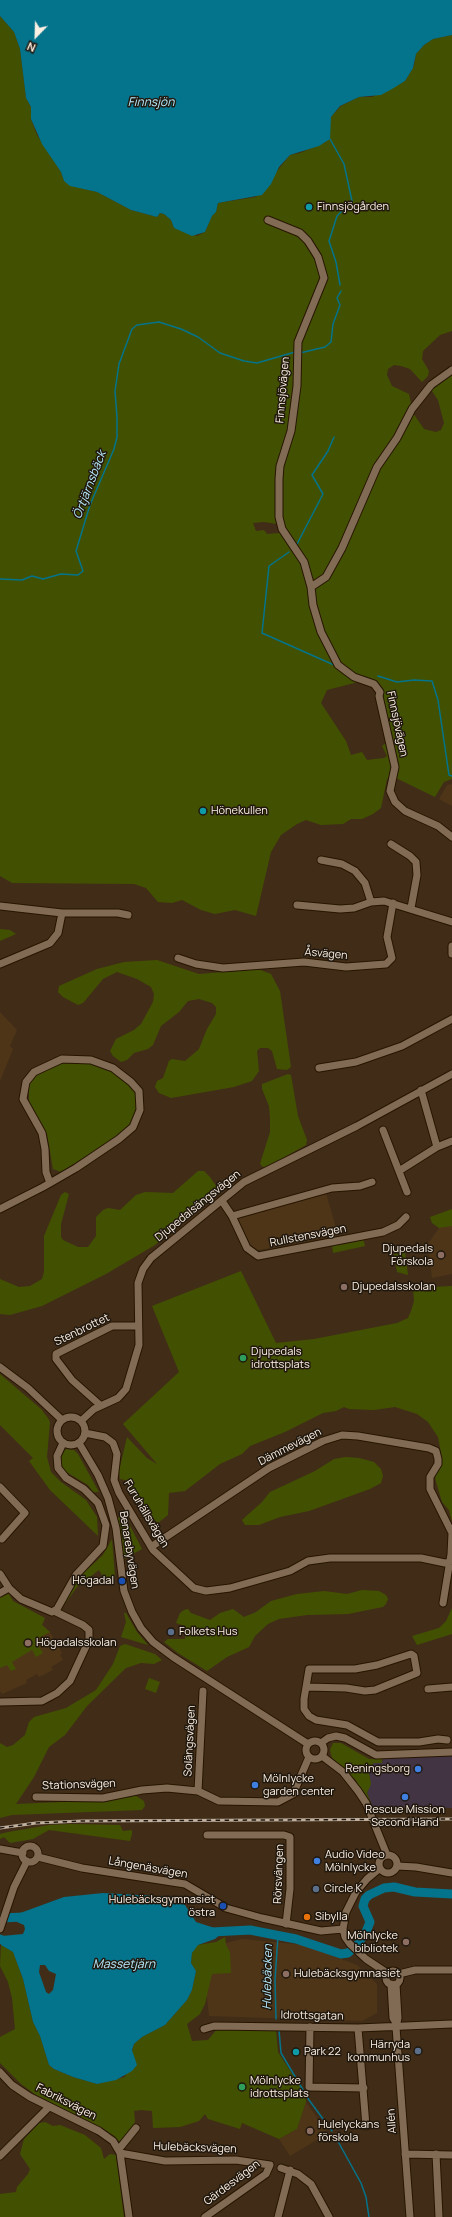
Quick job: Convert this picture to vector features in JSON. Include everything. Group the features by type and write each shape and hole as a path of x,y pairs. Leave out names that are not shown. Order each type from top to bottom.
{"street":[{"name":"Finnsjövägen","path":"268,220 286,226 300,233 308,241 318,257 324,278 298,342 297,386 291,431 280,466 279,517 282,529 286,538 304,562 313,605 321,632 338,665 354,678 374,684 380,692 379,696 395,767 390,789 392,798 405,812 438,826 452,836"},
{"path":"310,587 326,577 342,548 374,473 412,409 431,385 452,370"},
{"path":"391,844 410,856 416,862 417,875 411,908"},
{"path":"321,860 342,864 355,871 365,883 371,902"},
{"path":"297,904 340,909 354,908 371,902 393,903 452,922"},
{"name":"Åsvägen","path":"178,958 196,964 223,968 304,962 346,967 386,964 392,958 387,937 393,903"},
{"path":"0,906 62,913 118,913 128,915"},
{"path":"0,964 50,943 58,933 62,913"},
{"path":"452,946 452,954"},
{"path":"319,1068 356,1062 402,1046 452,1019"},
{"path":"0,1210 50,1183 119,1140 133,1127 137,1120 140,1103 138,1091 131,1082 113,1068 86,1059 62,1060 34,1072 26,1082 23,1099 42,1133 45,1149 46,1172 50,1183"},
{"name":"Djupedalsängsvägen","path":"81,1421 91,1411 100,1405 118,1398 126,1389 138,1345 137,1290 140,1275 147,1263 177,1236 244,1182 357,1126 452,1074"},
{"path":"421,1090 437,1147"},
{"path":"383,1130 407,1192"},
{"path":"399,1171 437,1147 452,1141"},
{"path":"232,1216 332,1188 360,1186 372,1182"},
{"name":"Rullstensvägen","path":"222,1201 232,1216 247,1248 253,1254 263,1256 383,1232 398,1225 406,1217"},
{"name":"Stenbrottet","path":"100,1405 72,1380 56,1359 56,1354 112,1326 138,1326"},
{"path":"0,1367 28,1388 62,1420"},
{"path":"72,1417 81,1421 85,1433 79,1443 70,1445 63,1443 57,1433 57,1427 62,1420 72,1417"},
{"name":"Furuhällsvägen","path":"85,1433 105,1437 113,1443 116,1449 114,1480 150,1547 189,1585 206,1591 225,1590 260,1580 290,1571 308,1561 352,1557 421,1558 445,1563 451,1561"},
{"name":"Dämmevägen","path":"150,1547 277,1463 333,1437 358,1436 435,1450 437,1453 438,1464 430,1477 430,1485 438,1507 452,1533 451,1561"},
{"path":"54,1611 76,1575 103,1546 106,1532 104,1517 98,1503 84,1489 66,1478 58,1468 57,1456 63,1443"},
{"name":"Benarebyvägen","path":"79,1443 98,1475 112,1510 124,1591 132,1612 141,1628 153,1642 173,1657 308,1744"},
{"path":"0,1487 25,1513 2,1538"},
{"path":"443,1603 451,1561"},
{"path":"0,1574 9,1588 26,1602 49,1612 54,1611 83,1625 87,1628 90,1635 79,1665 70,1681 57,1693 42,1701 0,1702"},
{"path":"0,1593 9,1588"},
{"path":"306,1687 346,1688 365,1691 375,1690 417,1673 414,1656 409,1653 361,1668 337,1670 309,1669 306,1687 304,1709 309,1716 316,1720 348,1725 378,1742 419,1742 450,1739 448,1752 376,1755 345,1738 336,1736 328,1738 321,1743"},
{"path":"428,1689 452,1687"},
{"name":"Solängsvägen","path":"198,1791 203,1691"},
{"path":"314,1741 321,1743 324,1750 322,1756 315,1759 308,1757 306,1751 308,1744 314,1741"},
{"path":"322,1756 343,1772 358,1791 366,1803 387,1855 395,1859 397,1866"},
{"name":"Stationsvägen","path":"36,1797 103,1798 142,1790 167,1788 198,1791 219,1801 278,1802 293,1794 308,1757"},
{"name":"Rörsvängen","path":"207,1835 284,1835 290,1837 290,1889 286,1924"},
{"path":"23,1853 26,1848 32,1847 37,1851 38,1857 33,1862 27,1861"},
{"path":"0,1850 23,1853"},
{"path":"1,1927 6,1911 27,1861 23,1853"},
{"path":"387,1855 380,1860 380,1868 367,1879 356,1892 346,1912 343,1929 345,1937 350,1944 361,1955 387,1973"},
{"name":"Långenäsvägen","path":"38,1857 82,1868 185,1884 233,1911 286,1924 322,1931 343,1929"},
{"path":"380,1868 389,1873 397,1866 416,1867 452,1873"},
{"path":"387,1973 393,1971 399,1974 415,1970 452,1970"},
{"path":"387,1973 386,1980 393,1984 400,1980 399,1974"},
{"name":"Allén","path":"393,1984 393,2018 396,2025 410,2217"},
{"name":"Idrottsgatan","path":"204,2029 214,2026 358,2028 396,2025 452,2024"},
{"path":"310,2027 309,2087 364,2088"},
{"path":"358,2028 366,2126"},
{"name":"Fabriksvägen","path":"0,2072 12,2085 49,2107 99,2131 113,2141 119,2151"},
{"path":"0,2156 49,2107"},
{"path":"129,2217 119,2151 136,2128"},
{"name":"Hulebäcksvägen","path":"119,2151 165,2161 236,2160 270,2165"},
{"path":"406,2154 452,2154"},
{"path":"436,2154 439,2217"},
{"name":"Gärdesvägen","path":"205,2217 266,2174 270,2165"},
{"path":"281,2168 290,2170 311,2184 328,2217"},
{"path":"278,2217 290,2170"}],"shaded area":[{"path":"452,784 452,806 439,799 447,785"},
{"path":"0,1012 17,1030 10,1046 13,1049 0,1081"},
{"path":"326,1193 338,1235 254,1251 250,1247 236,1216"},
{"name":"Djupedals Förskola","path":"452,1226 452,1274 432,1278 428,1244 439,1228"},
{"name":"Högadalsskolan","path":"12,1601 45,1618 42,1625 50,1632 62,1653 60,1655 63,1660 51,1667 53,1670 39,1677 37,1674 26,1680 27,1683 2,1694 0,1691 0,1609"},
{"path":"452,1753 452,1808 387,1807 374,1811 367,1793 370,1784 368,1767 373,1763 383,1761 383,1757"},
{"name":"Hulebäcksgymnasiet","path":"242,1939 304,1945 357,1965 377,1984 377,2013 362,2021 209,2016 203,1962 219,1945"},
{"name":"Hulelyckans förskola","path":"306,2102 328,2133 290,2156 279,2139 297,2129"}],"green space":[{"path":"0,16 14,32 20,49 26,98 31,107 31,119 37,135 61,172 64,181 76,187 97,192 131,210 157,217 160,213 164,214 171,220 174,228 197,236 205,232 212,216 216,212 218,203 256,197 290,155 300,153 326,142 331,117 341,106 359,97 372,97 405,81 414,66 416,54 424,45 433,39 452,35 452,331 440,335 423,351 422,359 429,371 428,376 422,382 410,369 401,366 394,365 388,369 387,375 392,386 409,394 413,413 424,429 436,432 441,430 444,423 438,400 430,388 452,369 452,779 444,782 435,797 396,778 387,779 381,808 373,814 362,819 351,819 343,824 321,825 306,820 297,824 281,835 271,852 256,916 235,910 215,914 201,910 182,900 172,903 158,902 146,888 134,884 12,883 0,876","holes":["264,522 277,524 279,533 267,534 264,530 256,531 253,523","362,681 377,690 374,696 380,703 387,742 382,746 387,756 384,758 367,760 362,752 351,755 346,741 321,703 327,690"]},
{"path":"0,929 10,930 16,934 0,941"},
{"path":"157,960 199,974 258,969 271,974 280,991 291,1067 287,1070 277,1069 272,1051 268,1048 260,1048 257,1051 259,1071 252,1081 234,1087 171,1098 159,1093 155,1087 157,1081 163,1078 169,1061 172,1059 185,1061 199,1049 207,1029 216,1014 216,1007 212,1003 199,999 188,1001 179,1012 161,1026 153,1045 148,1049 134,1053 127,1060 121,1062 113,1056 110,1051 116,1039 134,1030 141,1024 153,1002 154,994 151,987 137,979 117,972 103,979 83,1003 78,1005 63,997 58,992 59,986 97,969 124,962"},
{"path":"87,1061 115,1072 132,1085 138,1102 137,1112 128,1127 121,1134 61,1172 53,1169 47,1134 29,1102 29,1084 33,1077 63,1062"},
{"path":"288,1074 291,1075 298,1116 307,1140 306,1145 267,1167 263,1167 260,1164 270,1132 270,1118 269,1106 262,1089 262,1084"},
{"path":"198,1171 204,1171 219,1190 155,1245 106,1274 42,1306 10,1315 0,1314 0,1279 19,1287 30,1286 42,1279 44,1272 44,1236 61,1195 65,1192 69,1194 61,1224 61,1237 63,1240 78,1247 88,1247 96,1236 96,1217 103,1210 108,1208 120,1210 136,1195 145,1192 173,1193"},
{"path":"452,1209 452,1226 439,1228 432,1223 430,1217"},
{"path":"363,1238 365,1246 333,1253 332,1245"},
{"path":"405,1252 408,1275 397,1272 394,1254"},
{"path":"241,1271 276,1343 314,1339 397,1323 408,1318 414,1301 413,1288 452,1286 452,1522 449,1510 442,1502 435,1478 442,1458 438,1437 428,1422 417,1414 395,1407 374,1410 349,1409 344,1407 336,1411 323,1413 285,1432 250,1446 242,1454 220,1464 185,1491 169,1493 168,1515 158,1523 146,1512 125,1480 120,1479 119,1471 127,1437 147,1458 157,1464 123,1424 179,1372 152,1306"},
{"path":"0,1374 41,1409 48,1418 50,1422 47,1457 51,1472 61,1482 86,1500 97,1517 98,1536 50,1490 29,1461 33,1458 0,1425"},
{"path":"66,1449 74,1450 78,1454 99,1492 93,1492 88,1485 63,1470 60,1456"},
{"path":"346,1457 359,1458 374,1462 381,1469 383,1476 381,1483 370,1489 309,1511 280,1517 259,1525 245,1525 242,1520 262,1502 270,1492 315,1471 334,1459"},
{"path":"123,1512 142,1549 124,1559 118,1523 118,1518"},
{"path":"112,1539 115,1577 112,1585 106,1582 99,1570 77,1587 62,1608 78,1578 103,1555"},
{"path":"362,1590 379,1591 386,1595 388,1599 386,1604 383,1607 348,1614 307,1615 279,1619 268,1624 255,1636 249,1647 227,1657 207,1671 178,1653 164,1642 168,1639 185,1639 185,1626 176,1623 180,1613 184,1610 188,1609 191,1613 210,1620 220,1613 233,1609 244,1617 256,1612 271,1601 297,1594 324,1591 347,1594"},
{"path":"7,1591 13,1601 45,1618 42,1625 50,1632 35,1640 43,1653 36,1657 32,1650 12,1662 16,1669 11,1671 7,1665 0,1668 0,1595"},
{"path":"452,1608 452,1634 417,1645 412,1636 439,1628 446,1621"},
{"path":"124,1613 126,1613 137,1632 148,1645 121,1637 126,1622"},
{"path":"125,1644 155,1654 162,1660 154,1664 141,1663 126,1668 87,1706 65,1735 49,1747 34,1777 16,1804 85,1801 133,1794 144,1801 145,1806 142,1810 12,1815 0,1818 0,1743 7,1747 13,1745 25,1735 29,1722 34,1717 66,1708 96,1690 113,1664 120,1646"},
{"path":"149,1678 160,1682 156,1693 145,1689"},
{"path":"333,1743 341,1743 369,1759 382,1759 382,1763 373,1763 373,1768 368,1768 371,1784 367,1793 374,1811 371,1812 356,1780 332,1758 330,1750"},
{"path":"49,1825 120,1825 123,1831 132,1830 132,1834 130,1841 49,1830 33,1839 10,1843 4,1837 0,1839 0,1834 8,1832"},
{"path":"225,1937 226,1945 230,1952 231,1973 212,1974 205,2004 200,2014 187,2024 192,2041 208,2040 218,2028 276,2031 278,2052 305,2094 306,2102 297,2129 279,2139 242,2123 240,2129 208,2119 205,2114 199,2121 180,2127 153,2128 152,2111 141,2110 134,2111 135,2121 133,2128 122,2144 113,2135 36,2095 21,2084 0,2063 0,2037 15,2029 12,1998 8,1982 0,1966 1,1945 13,1952 23,1979 33,2022 40,2036 49,2065 54,2069 73,2077 97,2084 125,2077 134,2044 142,2037 165,2025 187,2000 192,1990 196,1971 191,1963 192,1953 197,1945 216,1942"},
{"path":"45,2122 53,2126 60,2125 85,2135 101,2148 104,2159 110,2154 116,2155 124,2217 0,2217 0,2194 16,2192 17,2187 28,2174 30,2169 20,2154 24,2139 39,2123"}],"water":[{"name":"Finnsjön","path":"0,0 452,0 452,35 433,39 424,45 416,54 413,68 405,81 381,95 359,97 340,106 331,117 330,139 319,146 290,155 279,167 271,184 262,195 218,203 216,212 212,216 205,232 192,236 174,228 171,220 164,214 160,213 157,217 131,210 97,192 70,186 64,181 61,172 42,144 31,119 31,107 26,98 20,49 14,32 0,16"},
{"name":"Massetjärn","path":"103,1893 173,1897 185,1905 196,1922 224,1931 215,1939 198,1945 192,1953 191,1963 196,1971 192,1990 187,2000 165,2025 142,2037 134,2044 132,2050 137,2065 132,2071 116,2080 97,2084 73,2077 54,2069 49,2065 40,2036 33,2022 23,1979 13,1952 1,1945 2,1936 23,1934 25,1929 24,1925 17,1922 12,1916 64,1897","holes":["40,1965 45,1965 49,1971 56,1974 53,1990 49,1994 46,1992 39,1972"]}],"waterway":[{"name":"Örtjärnsbäck","path":"330,139 344,164 352,201 337,216 329,241 336,262 340,285"},
{"name":"Örtjärnsbäck","path":"300,353 325,347 331,342 333,324 340,305 337,298 341,291"},
{"name":"Örtjärnsbäck","path":"0,579 22,580 32,576 43,579 61,574 78,575 83,571 76,551 90,505 114,449 117,437 115,391 119,364 132,329 137,325 159,322 181,329 198,337 220,353 244,361 257,363 295,352"},
{"path":"296,546 323,494 312,475 328,451 334,437"},
{"path":"289,552 269,566 262,633 334,665"},
{"path":"378,676 397,682 414,680 432,681 438,700 449,775 452,776"},
{"path":"212,1932 250,1930 296,1939 341,1954 348,1953 357,1945 366,1932 370,1922 363,1906 365,1899 369,1895 384,1888 394,1887 415,1892 452,1894"},
{"path":"0,1918 24,1917"},
{"name":"Hulebäcken","path":"276,2019 275,1980 278,1936"},
{"name":"Hulebäcken","path":"279,2030 281,2053 309,2100 332,2131"},
{"name":"Hulebäcken","path":"335,2136 361,2183 366,2197 369,2217"}],"railway":[{"path":"0,1828 36,1823 82,1821 452,1819"}],"place":[{"name":"Finnsjögården","path":"309,207"},
{"name":"Hönekullen","path":"203,811"},
{"name":"Djupedals Förskola","path":"441,1255"},
{"name":"Djupedalsskolan","path":"344,1287"},
{"name":"Djupedals idrottsplats","path":"243,1358"},
{"name":"Högadal","path":"122,1581"},
{"name":"Folkets Hus","path":"171,1632"},
{"name":"Högadalsskolan","path":"28,1643"},
{"name":"Reningsborg","path":"418,1769"},
{"name":"Mölnlycke garden center","path":"255,1785"},
{"name":"Rescue Mission Second Hand","path":"405,1797"},
{"name":"Audio Video Mölnlycke","path":"317,1861"},
{"name":"Circle K","path":"316,1889"},
{"name":"Hulebäcksgymnasiet östra","path":"223,1906"},
{"name":"Sibylla","path":"307,1917"},
{"name":"Mölnlycke bibliotek","path":"406,1942"},
{"name":"Hulebäcksgymnasiet","path":"286,1974"},
{"name":"Härryda kommunhus","path":"418,2051"},
{"name":"Park 22","path":"296,2052"},
{"name":"Mölnlycke idrottsplats","path":"242,2087"},
{"name":"Hulelyckans förskola","path":"310,2131"}]}
